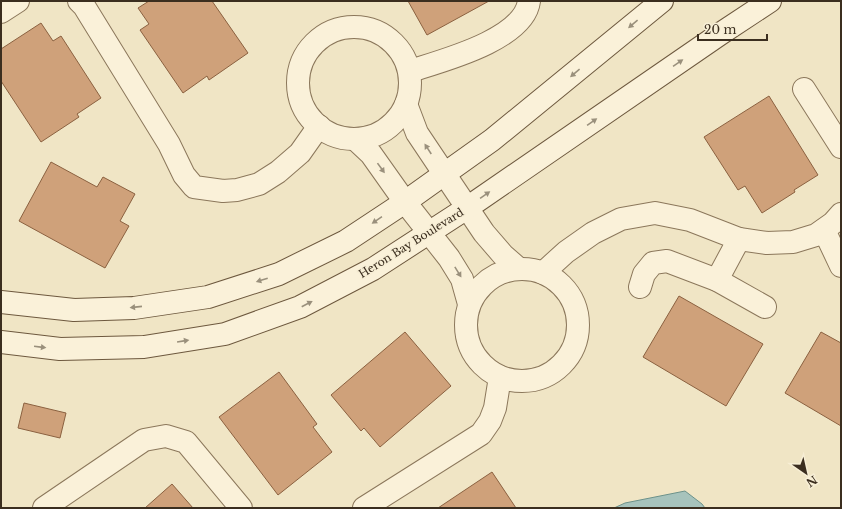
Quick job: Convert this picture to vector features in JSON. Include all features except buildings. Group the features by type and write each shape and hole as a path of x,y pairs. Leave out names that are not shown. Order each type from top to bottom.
{"street":[{"path":"1,12 18,1"},
{"path":"79,1 84,6 169,144 184,174 194,187 223,191 237,190 259,184 278,172 300,153 318,126"},
{"path":"410,71 476,49 499,36 518,22 528,9 529,1"},
{"path":"1,302 74,310 134,308 208,297 279,274 346,241 405,202 498,135 662,1"},
{"name":"Heron Bay Boulevard","path":"1,342 60,349 144,347 225,334 300,307 373,269 467,208 770,1"},
{"path":"353,26 372,29 390,38 402,53 410,71 411,88 406,104 398,118 386,129 372,136 355,139 336,136 318,126 305,112 298,94 298,74 305,55 317,40 334,30 353,26"},
{"path":"804,89 841,147"},
{"path":"406,104 417,133 484,233 503,255 519,269"},
{"path":"355,139 371,154 405,202 449,258 462,279 469,304"},
{"path":"544,273 566,252 593,234 621,219 655,213 690,220 739,239 767,243 793,242 816,235 833,223 841,214"},
{"path":"824,230 841,266"},
{"path":"717,280 739,239"},
{"path":"640,287 644,274 654,263 668,261 717,280 766,307"},
{"path":"526,269 544,273 558,282 570,296 577,312 578,329 574,347 564,362 551,373 535,380 517,382 500,377 485,368 473,355 467,339 465,321 469,304 479,289 492,277 508,270 526,269"},
{"path":"364,508 480,434 490,421 495,408 500,377"},
{"path":"44,508 144,440 166,436 186,442 241,508"}],"water":[{"path":"685,491 705,508 614,508 625,503"}]}
